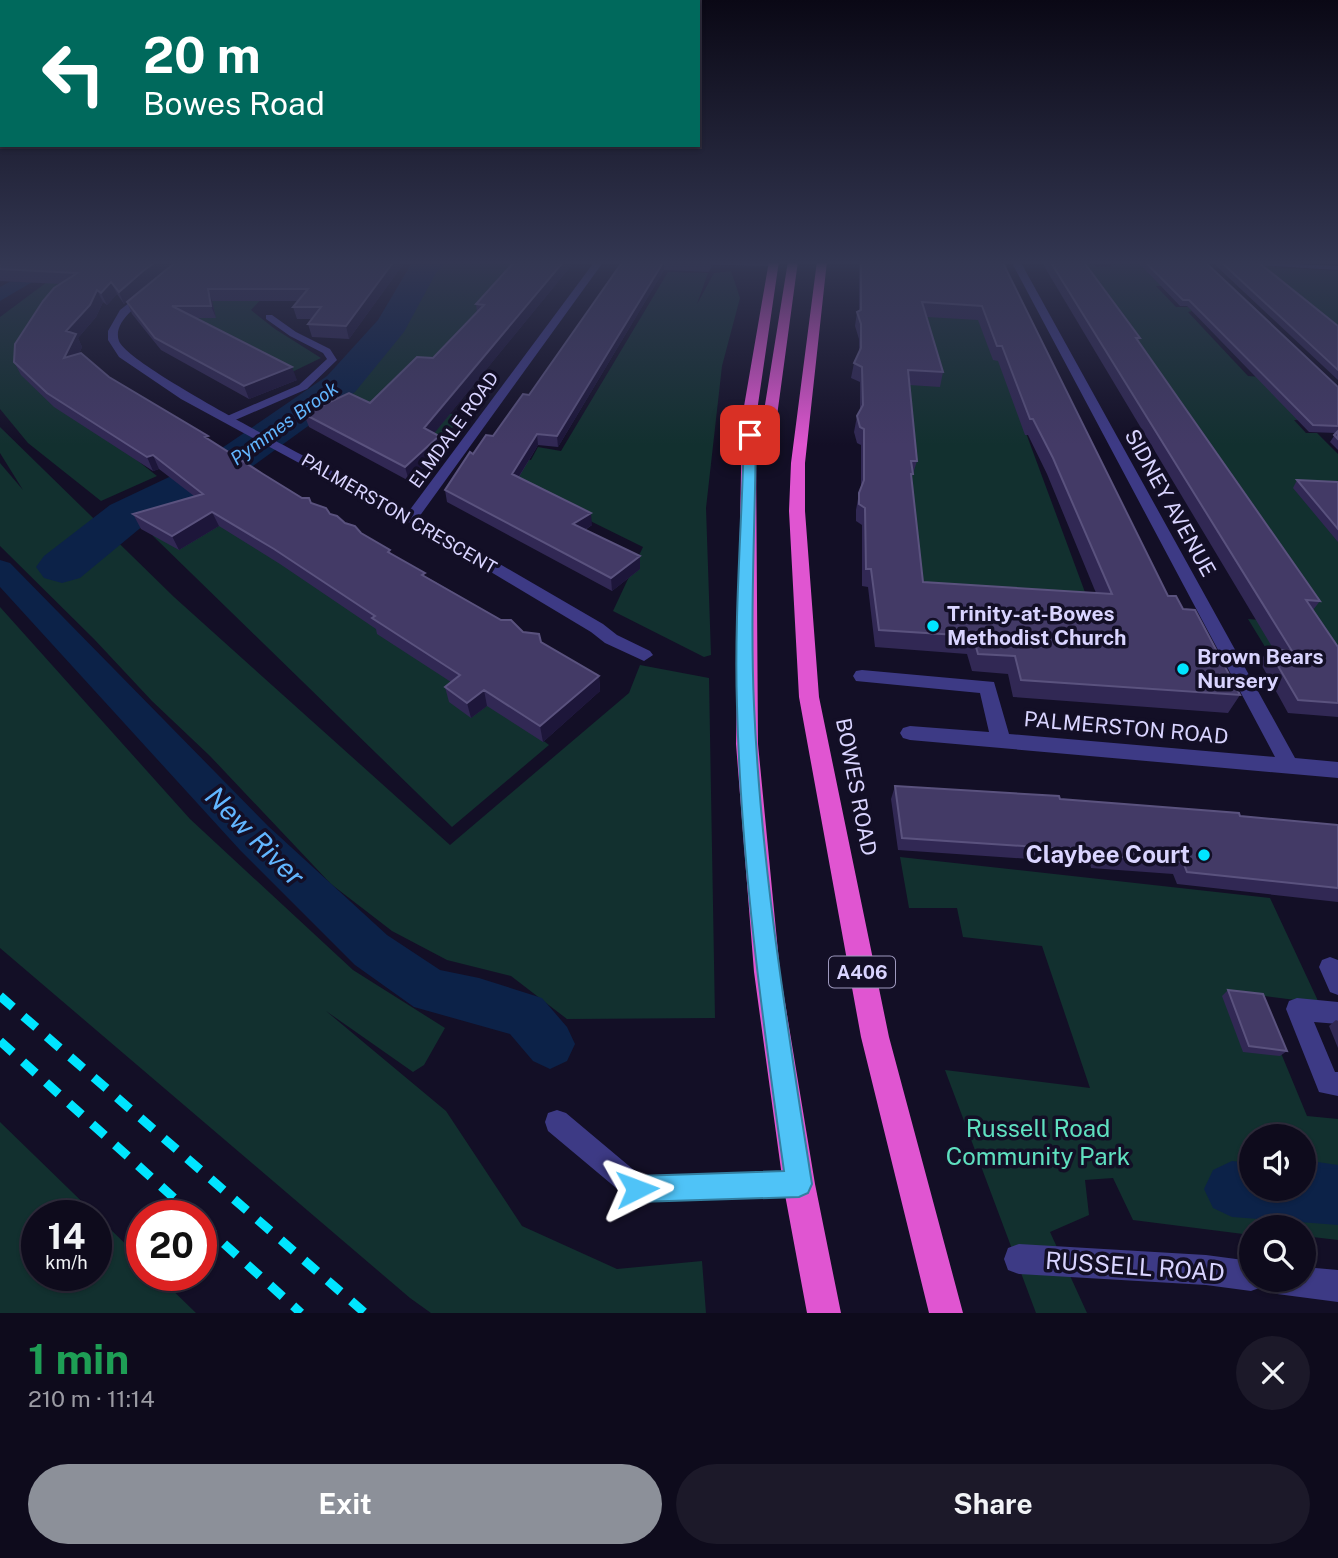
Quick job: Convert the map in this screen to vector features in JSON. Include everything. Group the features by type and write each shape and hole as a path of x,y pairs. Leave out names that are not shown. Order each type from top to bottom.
{"highway":[{"path":"764,322 749,418 751,451 745,703 747,754 767,972 799,1184 824,1313"},
{"path":"751,451 767,438 784,322"},
{"name":"BOWES ROAD","path":"815,322 798,487 809,697 875,1037 946,1313"}],"street":[{"name":"PALMERSTON CRESCENT","path":"118,322 113,333 117,348 127,358 185,396 411,518 597,628 611,639 644,655"},
{"name":"ELMDALE ROAD","path":"411,518 555,322"},
{"name":"SIDNEY AVENUE","path":"1048,322 1289,765"},
{"path":"862,676 988,687 1001,741"},
{"name":"PALMERSTON ROAD","path":"910,733 1338,770"},
{"name":"RUSSELL ROAD","path":"1019,1259 1239,1274"},
{"path":"1316,1283 1338,1286"}],"lane":[{"path":"229,419 303,387 332,360 327,351 276,322"},
{"path":"1338,1013 1297,1009 1328,1083 1338,1084"},
{"path":"557,1122 637,1189 799,1184"}],"green space":[{"path":"0,322 48,322 45,327 57,397 157,476 101,501 28,443 0,409"},
{"path":"201,322 267,322 321,358 290,373 211,334"},
{"path":"401,322 499,322 421,410 460,415 437,454 433,440 337,396 366,369"},
{"path":"638,322 734,322 722,366 706,508 711,655 704,657 613,611 643,547 493,473 483,456 531,460 538,447 561,451"},
{"path":"890,322 985,322 1089,603 908,593"},
{"path":"1117,322 1198,322 1248,376 1262,377 1303,420 1294,420 1306,433 1317,433 1338,454 1338,667 1286,681 1248,619 1308,624"},
{"path":"1327,322 1338,322 1338,331"},
{"path":"0,427 174,597 450,845 629,693 640,665 709,678 715,1018 567,1019 511,976 447,960 392,931 331,884 210,756 152,701 0,546 0,463 23,490 0,453"},
{"path":"257,522 549,745 452,827 153,536 149,524"},
{"path":"0,607 190,819 353,970 445,1028 424,1065 413,1072 326,1011 446,1111 522,1226 617,1269 702,1261 706,1313 431,1313 410,1298 0,948"},
{"name":"Russell Road Community Park","path":"900,857 1270,898 1319,1003 1257,995 1307,1116 1338,1119 1338,1240 1316,1237 1316,1215 1239,1215 1239,1233 1133,1220 1113,1178 1085,1180 1089,1215 1050,1232 1087,1313 1036,1313 945,1070 1090,1088 1042,946 963,937 957,908 909,908"},
{"path":"0,1122 80,1200 21,1200 21,1291 112,1291 112,1231 126,1244 126,1291 173,1291 196,1313 0,1313"}],"water":[{"path":"1316,1162 1338,1165 1338,1214 1277,1206 1275,1201 1316,1201"}],"building":[{"path":"29,322 74,322 66,331 76,334 64,358 81,353 109,377 208,436 205,437 302,498 309,498 311,503 326,508 330,514 355,526 361,533 390,550 388,552 425,573 422,575 501,620 511,620 523,632 539,634 541,642 599,676 540,726 484,690 467,703 445,687 460,675 372,618 375,616 274,549 212,512 172,536 133,514 203,494 153,455 147,457 47,393 14,362 15,344"},
{"path":"143,322 204,322 292,367 244,386 155,338"},
{"path":"309,322 349,322 346,326 308,324"},
{"path":"467,322 513,322 424,428 439,436 405,467 304,414 349,393 370,403 417,357 433,358"},
{"path":"580,322 627,322 557,436 537,434 512,474 591,513 573,524 640,556 611,578 445,490 470,452 473,454 486,435 493,436 523,394 529,395"},
{"path":"928,322 943,372 908,370 917,461 911,461 911,474 923,582 1112,594 1053,458 1033,419 1030,419 1002,346 997,346 988,322 1032,322 1168,596 1176,596 1183,609 1195,610 1240,695 1021,680 1015,656 978,654 973,636 879,630 871,569 866,569 865,508 859,504 859,493 864,480 864,429 860,427 857,416 863,405 862,367 854,363 861,348 861,324"},
{"path":"1088,322 1128,322 1140,338 1136,338 1320,601 1306,600 1338,647 1338,703 1298,700 1268,649 1292,651"},
{"path":"1211,322 1269,322 1338,387 1338,426 1313,425"},
{"path":"1286,322 1333,322 1338,326 1338,370"},
{"path":"1297,480 1338,482 1338,529"},
{"path":"895,786 1059,796 1060,799 1239,813 1240,816 1338,825 1338,888 1187,872 1183,862 1099,855 1098,851 902,838"},
{"path":"1228,990 1263,994 1287,1051 1249,1046"}],"waterway":[{"name":"Pymmes Brook","path":"62,567 127,515 219,470 341,384 393,322"},
{"name":"New River","path":"0,569 254,838 371,950 431,991 479,1001 525,1015 550,1044"},
{"name":"New River","path":"1232,1189 1338,1197"}],"railway":[{"path":"0,996 365,1313"},
{"path":"0,1041 176,1200"},
{"path":"217,1237 301,1313"}],"place":[{"name":"Trinity-at-Bowes Methodist Church","path":"933,626"},
{"name":"Brown Bears Nursery","path":"1183,669"},
{"name":"Claybee Court","path":"1204,855"}],"route":[{"path":"637,1189 799,1184 767,972 749,785 745,703 750,435"}]}
